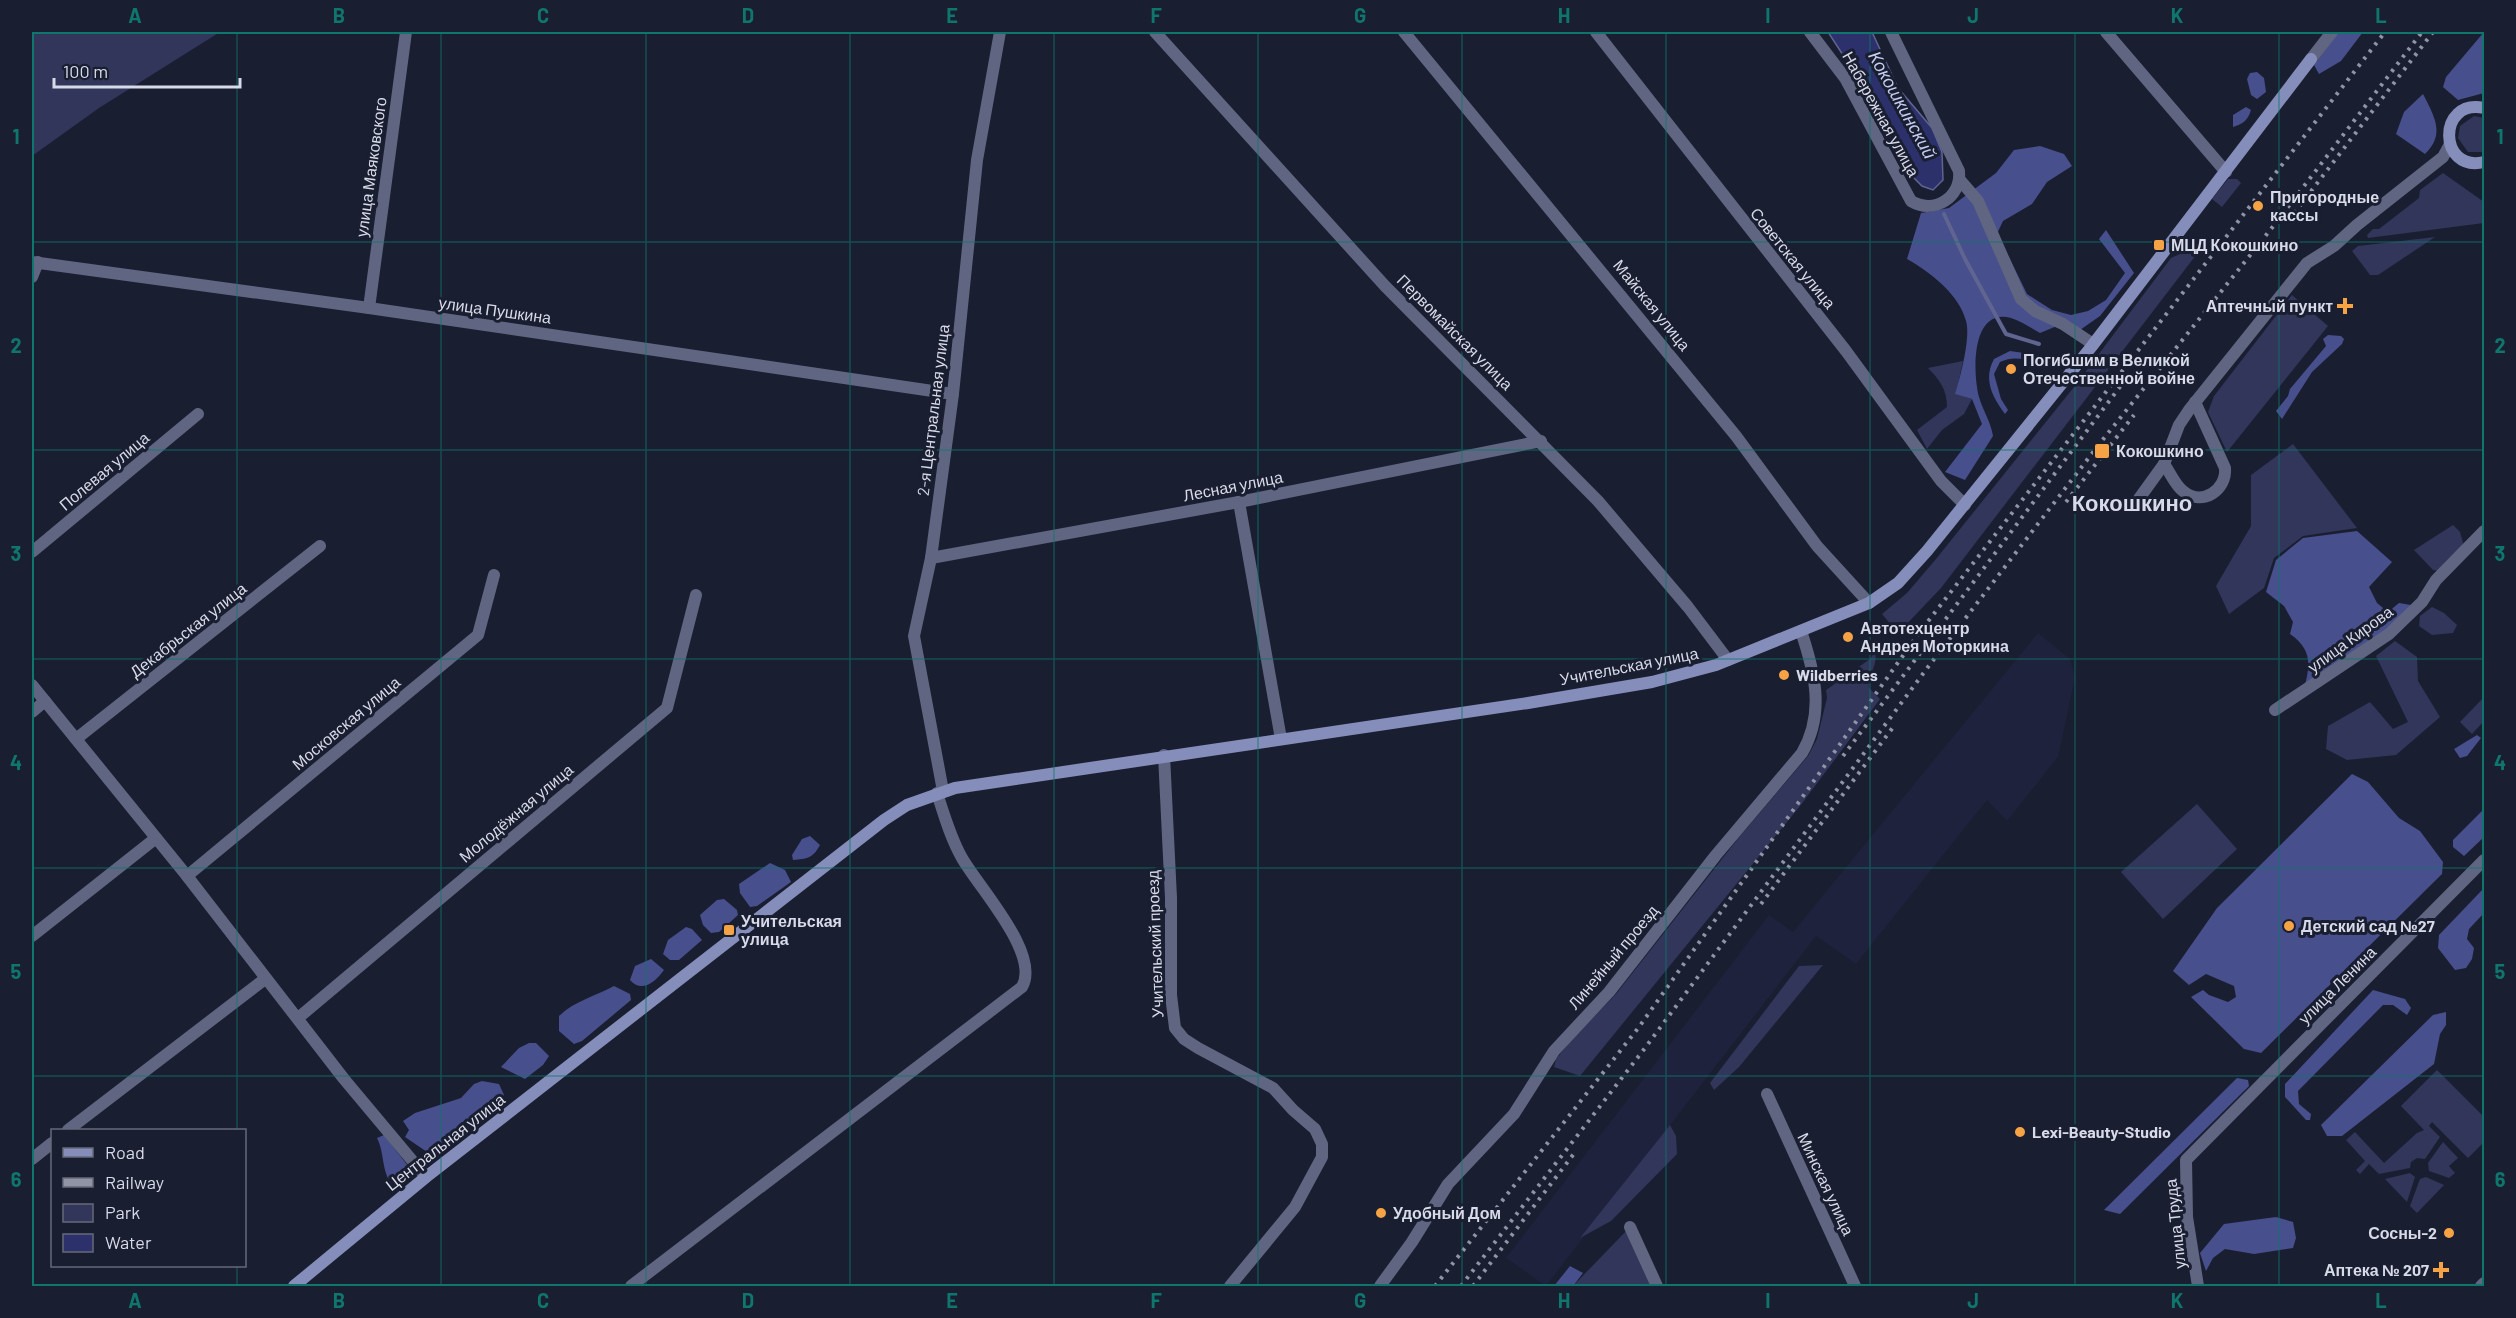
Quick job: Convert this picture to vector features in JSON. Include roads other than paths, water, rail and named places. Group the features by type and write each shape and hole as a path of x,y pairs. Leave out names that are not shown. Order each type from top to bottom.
{"street":[{"name":"улица Маяковского","path":"369,308 406,32"},
{"name":"2-я Центральная улица","path":"940,792 914,636 931,558 953,394 977,160 1000,32"},
{"name":"Первомайская улица","path":"1155,32 1385,286 1598,501 1688,607 1728,660"},
{"name":"Майская улица","path":"1404,32 1736,436 1817,546 1869,603"},
{"name":"Советская улица","path":"1596,32 1852,359 1941,481 1965,505"},
{"name":"Набережная улица","path":"1810,32 1832,58 1853,92 1911,201 1923,205 1936,205 1948,199 1958,184"},
{"path":"1891,32 1959,171 1958,184 1978,201 2021,299 2035,311 2063,324 2093,344"},
{"path":"2106,32 2226,172"},
{"name":"Учительская улица","path":"620,1027 884,820 908,805 940,792 1164,755 1609,690 1698,670 1728,660 1869,603 1886,593 1913,568 1965,505 2093,344 2331,32"},
{"path":"2138,500 2164,464 2179,425 2195,402 2307,263 2334,246 2356,225 2443,157 2450,144 2449,130 2457,115 2473,107 2484,108"},
{"path":"2450,144 2459,156 2472,163 2484,162"},
{"path":"2443,157 2459,156"},
{"name":"улица Пушкина","path":"35,262 369,308 953,394"},
{"path":"32,277 35,262"},
{"path":"2164,464 2181,490 2194,496 2207,496 2218,491 2226,480 2225,468 2195,402"},
{"name":"Полевая улица","path":"32,552 198,414"},
{"name":"Лесная улица","path":"931,558 1239,502 1541,441"},
{"path":"1239,502 1281,739"},
{"name":"улица Кирова","path":"2275,710 2389,634 2422,602 2436,580 2484,531"},
{"name":"Декабрьская улица","path":"76,739 320,546"},
{"name":"Московская улица","path":"187,876 478,635 494,575"},
{"name":"Молодёжная улица","path":"297,1018 667,708 696,596"},
{"name":"Линейный проезд","path":"1380,1287 1412,1242 1448,1184 1514,1114 1554,1051 1610,992 1716,855 1802,753 1812,734 1817,703 1813,669 1802,631"},
{"path":"32,686 187,876 266,979 426,1177"},
{"path":"32,712 45,701"},
{"name":"Учительский проезд","path":"1164,755 1171,898 1171,995 1175,1028 1184,1039 1198,1048 1273,1088 1320,1136 1323,1151 1304,1192 1279,1230 1230,1287"},
{"path":"631,1287 1022,987 1028,973 1022,952 961,858 940,792"},
{"path":"32,936 156,838"},
{"name":"улица Ленина","path":"2263,1082 2484,860"},
{"path":"71,1129 266,979"},
{"name":"Центральная улица","path":"294,1287 426,1177 620,1027"},
{"name":"улица Труда","path":"2198,1287 2187,1217 2186,1160 2263,1082"},
{"name":"Минская улица","path":"1767,1094 1855,1287"},
{"path":"32,1159 51,1144"},
{"path":"1630,1227 1657,1287"},
{"path":"2481,1287 2484,1283"}],"water":[{"name":"Кокошкинский","path":"1828,32 1872,32 1898,88 1932,128 1942,152 1943,180 1933,190 1922,186 1913,177 1865,89"}],"waterway":[{"path":"1944,214 1965,259 2006,334 2039,344"}],"railway":[{"path":"1435,1286 1639,1027 1919,633 2385,32"},
{"path":"1461,1286 1645,1048 1928,667 2097,447 2275,224 2422,32"},
{"path":"2289,220 2433,32"},
{"path":"1843,756 2122,384"},
{"path":"2066,502 2134,415"},
{"path":"1761,904 1894,726"},
{"path":"1473,1286 1576,1151"}],"place":[{"name":"Пригородные кассы","path":"2258,206"},
{"name":"МЦД Кокошкино","path":"2159,245"},
{"name":"Аптечный пункт","path":"2345,306"},
{"name":"Погибшим в Великой Отечественной войне","path":"2011,369"},
{"name":"Кокошкино","path":"2102,451"},
{"name":"Автотехцентр Андрея Моторкина","path":"1848,637"},
{"name":"Wildberries","path":"1784,675"},
{"name":"Детский сад №27","path":"2289,926"},
{"name":"Учительская улица","path":"729,930"},
{"name":"Lexi-Beauty-Studio","path":"2020,1132"},
{"name":"Удобный Дом","path":"1381,1213"},
{"name":"Сосны-2","path":"2449,1233"},
{"name":"Аптека № 207","path":"2441,1270"}],"district":[{"name":"Кокошкино","path":"2132,503"}]}
